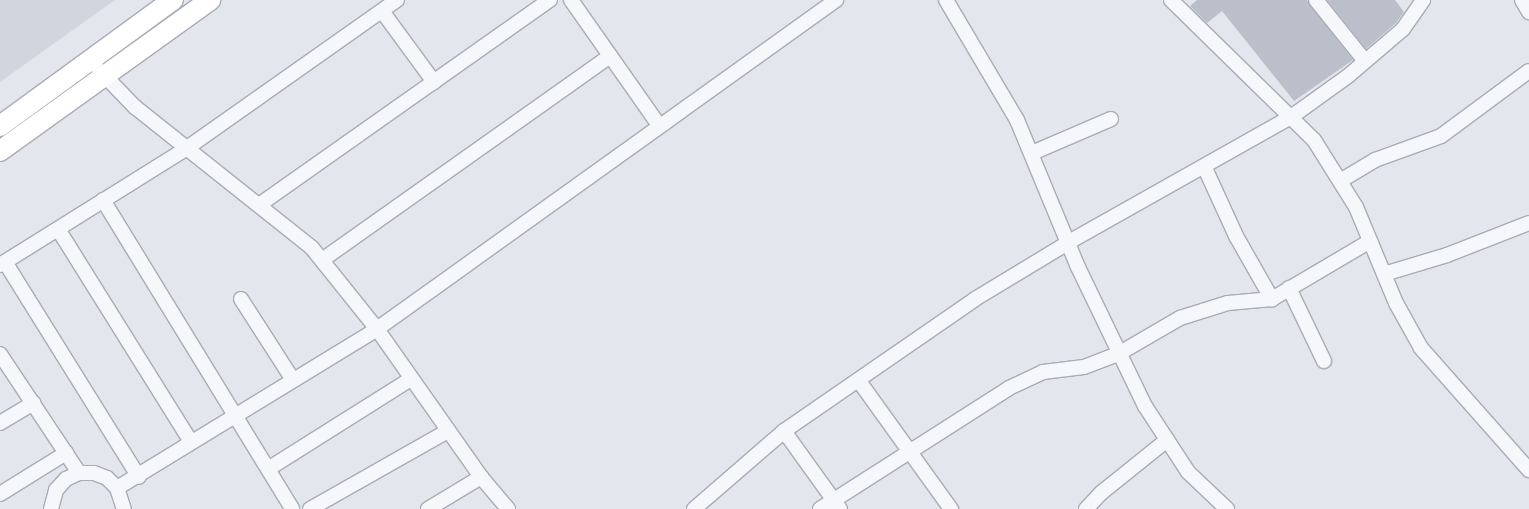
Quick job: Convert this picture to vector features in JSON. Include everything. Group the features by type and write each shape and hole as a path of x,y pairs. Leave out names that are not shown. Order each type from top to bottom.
{"street":[{"path":"0,126 174,0"},
{"path":"0,151 210,0"},
{"path":"139,477 3,264 187,148 397,0"},
{"path":"259,205 550,0"},
{"path":"571,0 659,125"},
{"path":"118,488 139,477 235,415 376,329 836,0"},
{"path":"946,0 1017,120 1118,354 1145,406 1188,472 1227,509"},
{"path":"1171,0 1314,140 1356,207 1384,274 1421,348 1529,470"},
{"path":"1316,0 1365,61"},
{"path":"694,509 784,431 859,381 975,299 1069,242 1291,117 1404,29 1423,0"},
{"path":"1522,0 1529,12"},
{"path":"382,11 434,82"},
{"path":"322,260 610,56"},
{"path":"90,61 135,107 312,248 376,329 481,477 508,509"},
{"path":"1340,181 1375,160 1441,136 1529,71"},
{"path":"1032,153 1111,118"},
{"path":"1204,166 1232,228 1272,299"},
{"path":"103,200 292,509"},
{"path":"1384,274 1447,255 1529,223"},
{"path":"58,228 192,442"},
{"path":"820,509 837,505 910,451 1008,388 1043,372 1084,367 1118,354 1180,318 1228,303 1272,299 1370,240"},
{"path":"1289,288 1324,361"},
{"path":"241,299 294,380"},
{"path":"0,356 79,473"},
{"path":"268,469 411,379"},
{"path":"859,381 951,509"},
{"path":"0,423 33,403"},
{"path":"310,509 448,431"},
{"path":"784,431 837,505"},
{"path":"1086,509 1101,493 1168,440"},
{"path":"0,494 66,453"},
{"path":"51,509 56,490 66,479 79,473 94,473 107,478 118,488 124,509"},
{"path":"428,509 481,477"}],"shaded area":[{"path":"0,0 115,0 0,82"}],"building":[{"path":"1197,0 1307,0 1353,60 1294,101 1222,11 1207,23 1190,6"},
{"path":"1327,0 1395,0 1404,12 1396,23 1366,49"}]}
